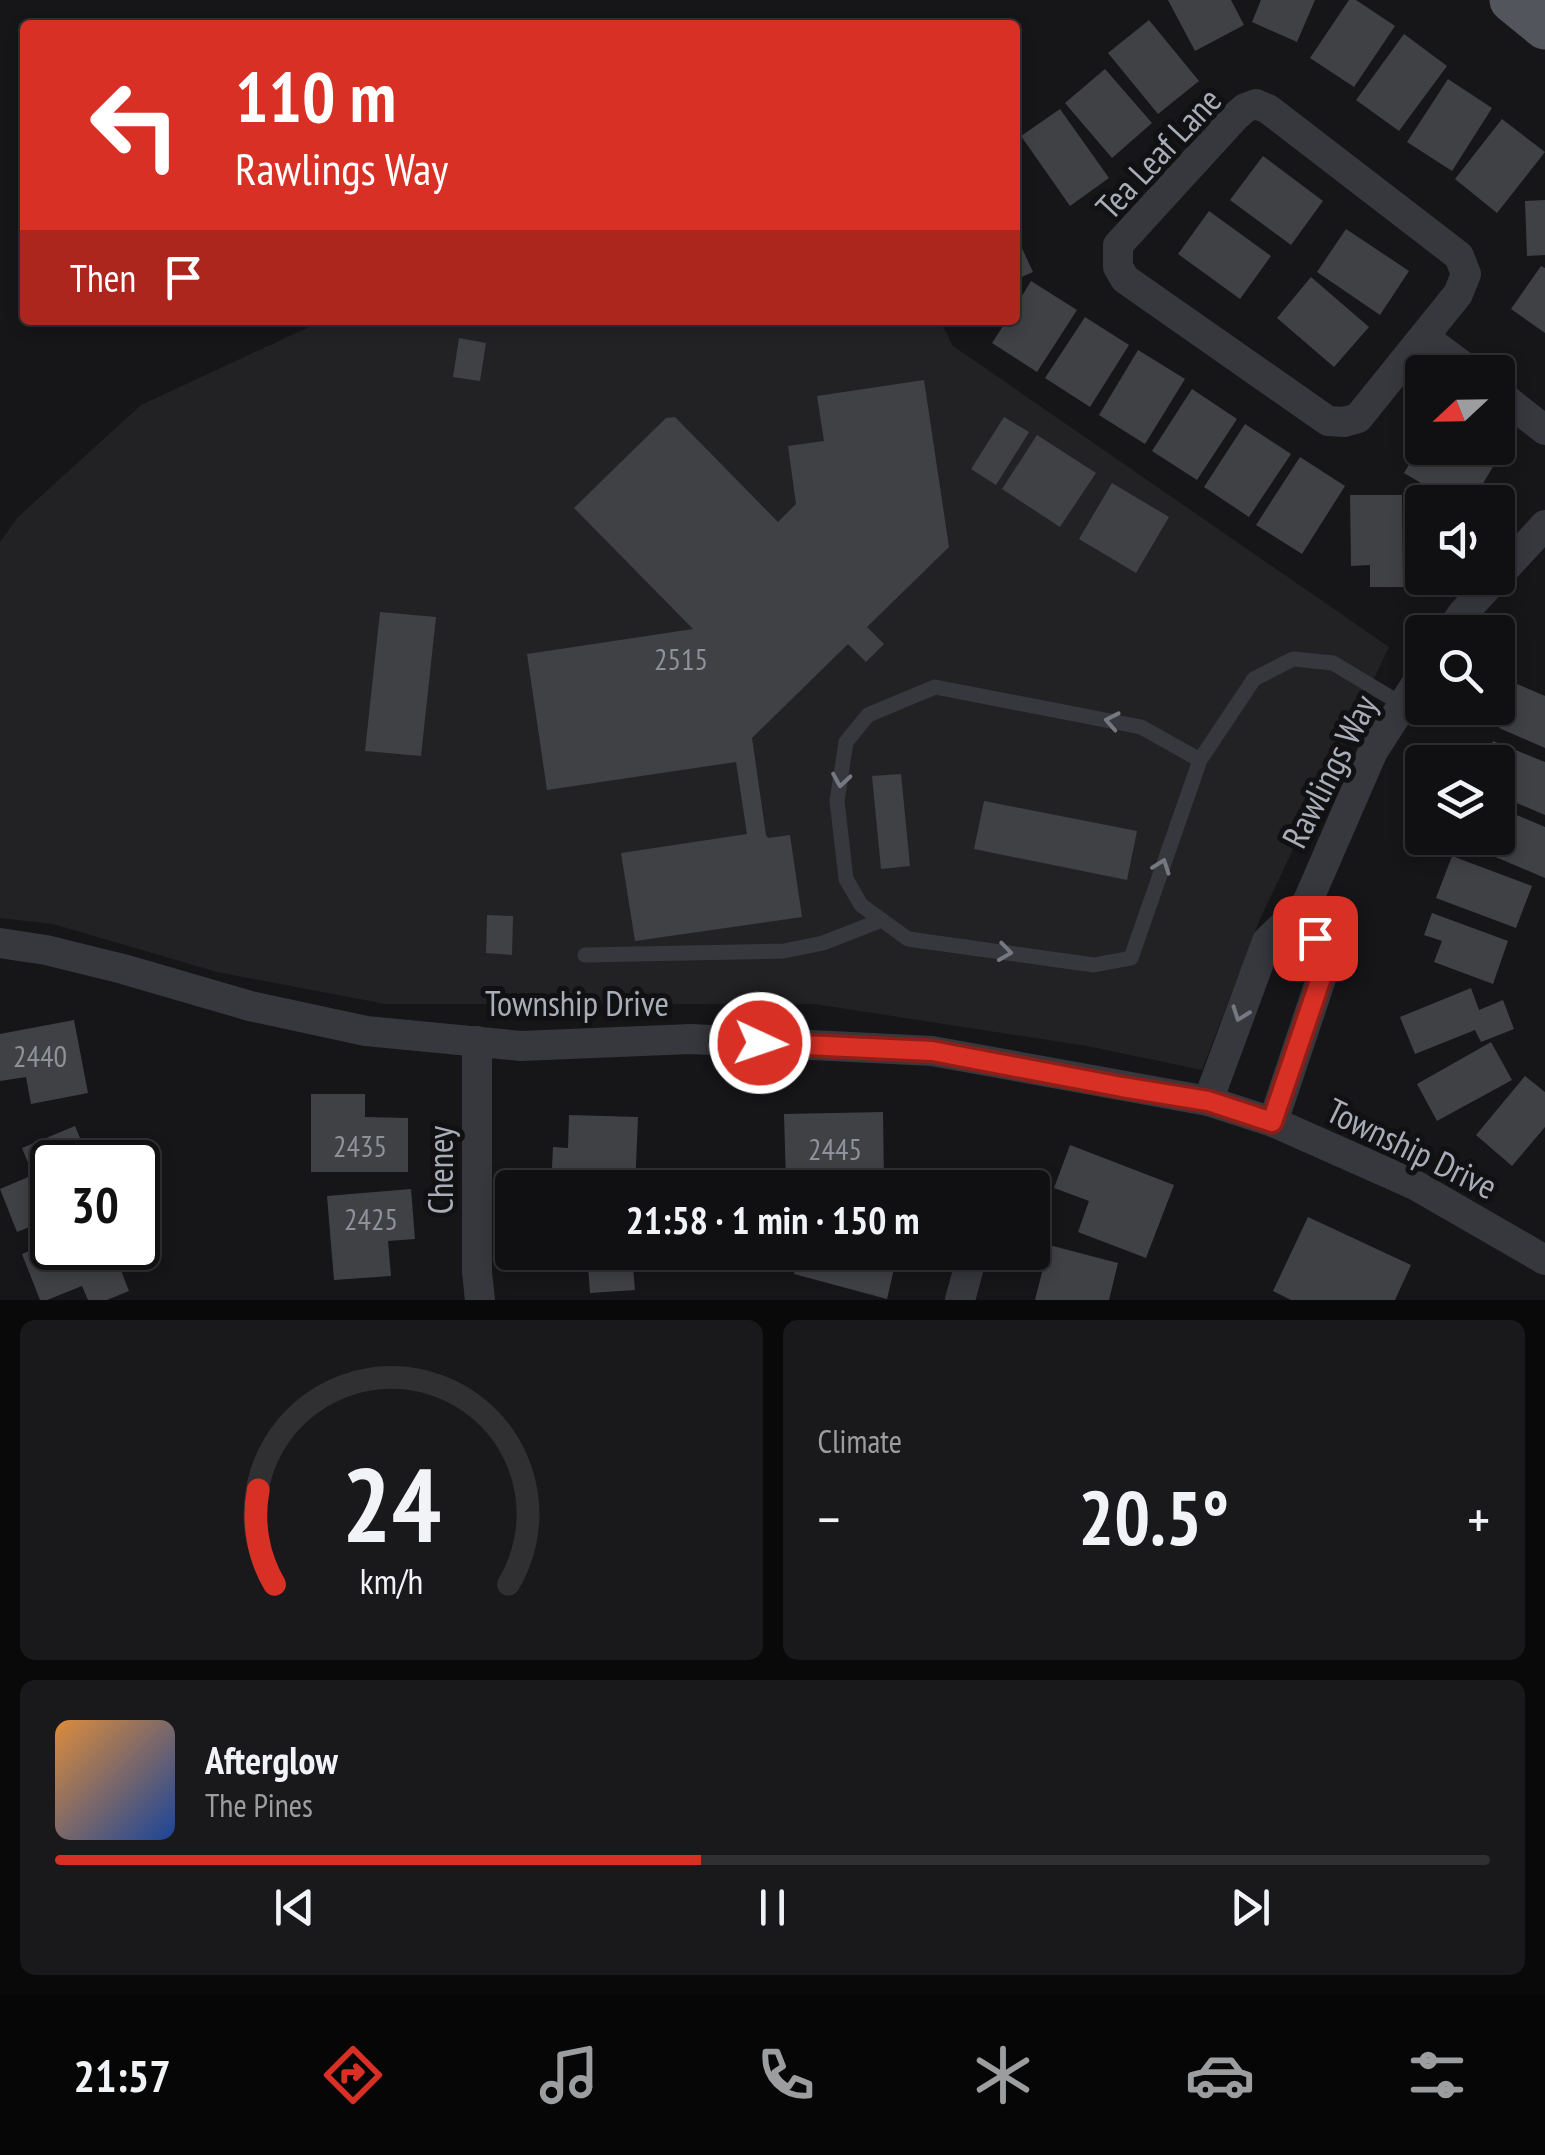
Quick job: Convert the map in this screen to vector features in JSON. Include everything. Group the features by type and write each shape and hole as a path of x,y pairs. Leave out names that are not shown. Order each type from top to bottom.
{"main road":[{"path":"1512,0 1545,26"}],"street":[{"name":"Tea Leaf Lane","path":"1256,104 1268,109 1459,256 1466,274 1458,294 1424,336 1358,418 1328,421 1125,279 1118,267 1118,245 1236,116 1256,104"},
{"path":"1424,336 1449,355"},
{"path":"1515,406 1545,430"},
{"path":"1515,557 1545,524"},
{"path":"1461,615 1480,595"},
{"name":"Rawlings Way","path":"1208,1101 1267,941 1307,903 1373,751 1404,704"},
{"name":"Rawlings Way","path":"1272,1122 1323,972 1307,903"},
{"name":"Township Drive","path":"0,943 61,954 250,1006 366,1032 521,1046 691,1039 932,1051 1208,1101 1272,1122 1415,1185 1545,1260"},
{"name":"Cheney","path":"477,1041 480,1300"},
{"path":"960,1300 969,1270"}],"lane":[{"path":"1200,760 1141,726 936,687 868,715 846,742 837,801 846,879 860,905 908,939 1094,964 1131,958 1200,760 1254,679 1293,659 1333,663 1404,704"},
{"path":"585,955 784,951 823,943 882,920"}],"shaded area":[{"path":"942,325 953,346 1389,647 1260,919 1202,1070 1087,1046 814,1004 385,1004 217,972 53,924 0,918 0,542 18,517 141,405 309,327"}],"building":[{"path":"1168,0 1231,0 1244,25 1195,51"},
{"path":"1261,0 1315,0 1297,42 1252,22"},
{"path":"1349,0 1356,0 1395,26 1354,87 1310,58"},
{"path":"1149,20 1199,81 1158,114 1108,53"},
{"path":"1404,34 1447,66 1399,131 1356,100"},
{"path":"1105,69 1152,123 1112,158 1065,103"},
{"path":"1448,79 1492,108 1452,171 1407,142"},
{"path":"1060,109 1109,178 1070,206 1021,136"},
{"path":"1502,119 1545,152 1497,213 1455,179"},
{"path":"1263,156 1323,201 1291,245 1230,200"},
{"path":"1545,200 1545,255 1527,256 1525,201"},
{"path":"1209,211 1271,256 1240,299 1178,254"},
{"path":"1346,229 1409,271 1380,315 1317,272"},
{"path":"1020,244 1033,272 1020,278"},
{"path":"1541,266 1545,268 1545,333 1511,309"},
{"path":"1311,277 1369,327 1334,367 1277,318"},
{"path":"1031,281 1077,310 1037,372 992,343 1004,325 1020,325 1020,299"},
{"path":"1085,317 1129,345 1090,407 1045,378"},
{"path":"459,338 486,343 480,381 453,377"},
{"path":"1138,350 1185,379 1145,444 1099,415"},
{"path":"924,380 949,547 867,627 884,644 866,662 848,644 752,738 766,835 790,835 802,917 635,941 621,853 747,834 736,762 547,790 527,654 693,629 574,508 666,418 675,417 778,522 796,504 788,446 824,441 817,396"},
{"path":"1192,389 1237,419 1197,480 1152,451"},
{"path":"1004,417 1029,432 996,485 971,469"},
{"path":"1245,424 1291,454 1249,517 1204,487"},
{"path":"1037,435 1096,473 1060,527 1002,489"},
{"path":"1300,457 1345,486 1302,554 1256,525"},
{"path":"1409,465 1494,465 1482,485 1424,485 1404,473"},
{"path":"1112,483 1169,517 1136,573 1079,539"},
{"path":"1350,495 1402,495 1403,587 1370,587 1370,565 1351,566"},
{"path":"380,612 436,617 421,756 365,751"},
{"path":"1517,684 1545,696 1545,748 1499,728 1515,725"},
{"path":"1515,750 1545,762 1545,815 1515,802"},
{"path":"901,774 910,866 881,869 872,776"},
{"path":"984,801 1137,831 1127,880 974,849"},
{"path":"1515,814 1545,827 1545,878 1491,855 1515,855"},
{"path":"1452,856 1532,886 1516,928 1436,898"},
{"path":"1432,913 1508,941 1493,984 1434,962 1442,941 1424,935"},
{"path":"487,915 513,916 512,955 486,953"},
{"path":"1471,988 1479,1010 1503,1000 1514,1029 1481,1042 1475,1030 1415,1054 1400,1017"},
{"path":"74,1020 88,1093 31,1104 26,1077 0,1081 0,1034"},
{"path":"1491,1042 1512,1080 1437,1121 1417,1084"},
{"path":"1525,1076 1545,1092 1545,1127 1512,1166 1476,1135"},
{"path":"311,1094 365,1094 365,1117 408,1118 408,1172 311,1172"},
{"path":"883,1112 884,1170 786,1170 784,1114"},
{"path":"569,1115 638,1117 636,1170 552,1170 553,1147 568,1148"},
{"path":"75,1126 81,1140 41,1140"},
{"path":"30,1145 30,1168 22,1148"},
{"path":"1070,1145 1174,1185 1146,1258 1078,1232 1089,1201 1054,1188"},
{"path":"30,1176 30,1227 17,1232 0,1189"},
{"path":"411,1189 415,1239 388,1241 391,1276 334,1280 327,1196"},
{"path":"1308,1217 1411,1265 1395,1300 1291,1300 1273,1291"},
{"path":"1050,1245 1118,1263 1109,1300 1035,1300 1043,1270 1050,1270"},
{"path":"30,1251 30,1270 121,1270 129,1291 107,1300 88,1300 82,1286 40,1300 22,1254"},
{"path":"588,1270 633,1270 635,1290 590,1293"},
{"path":"795,1270 894,1270 887,1299 794,1274"}],"route":[{"path":"760,1043 932,1051 1208,1101 1272,1122 1323,972 1315,938"}]}
